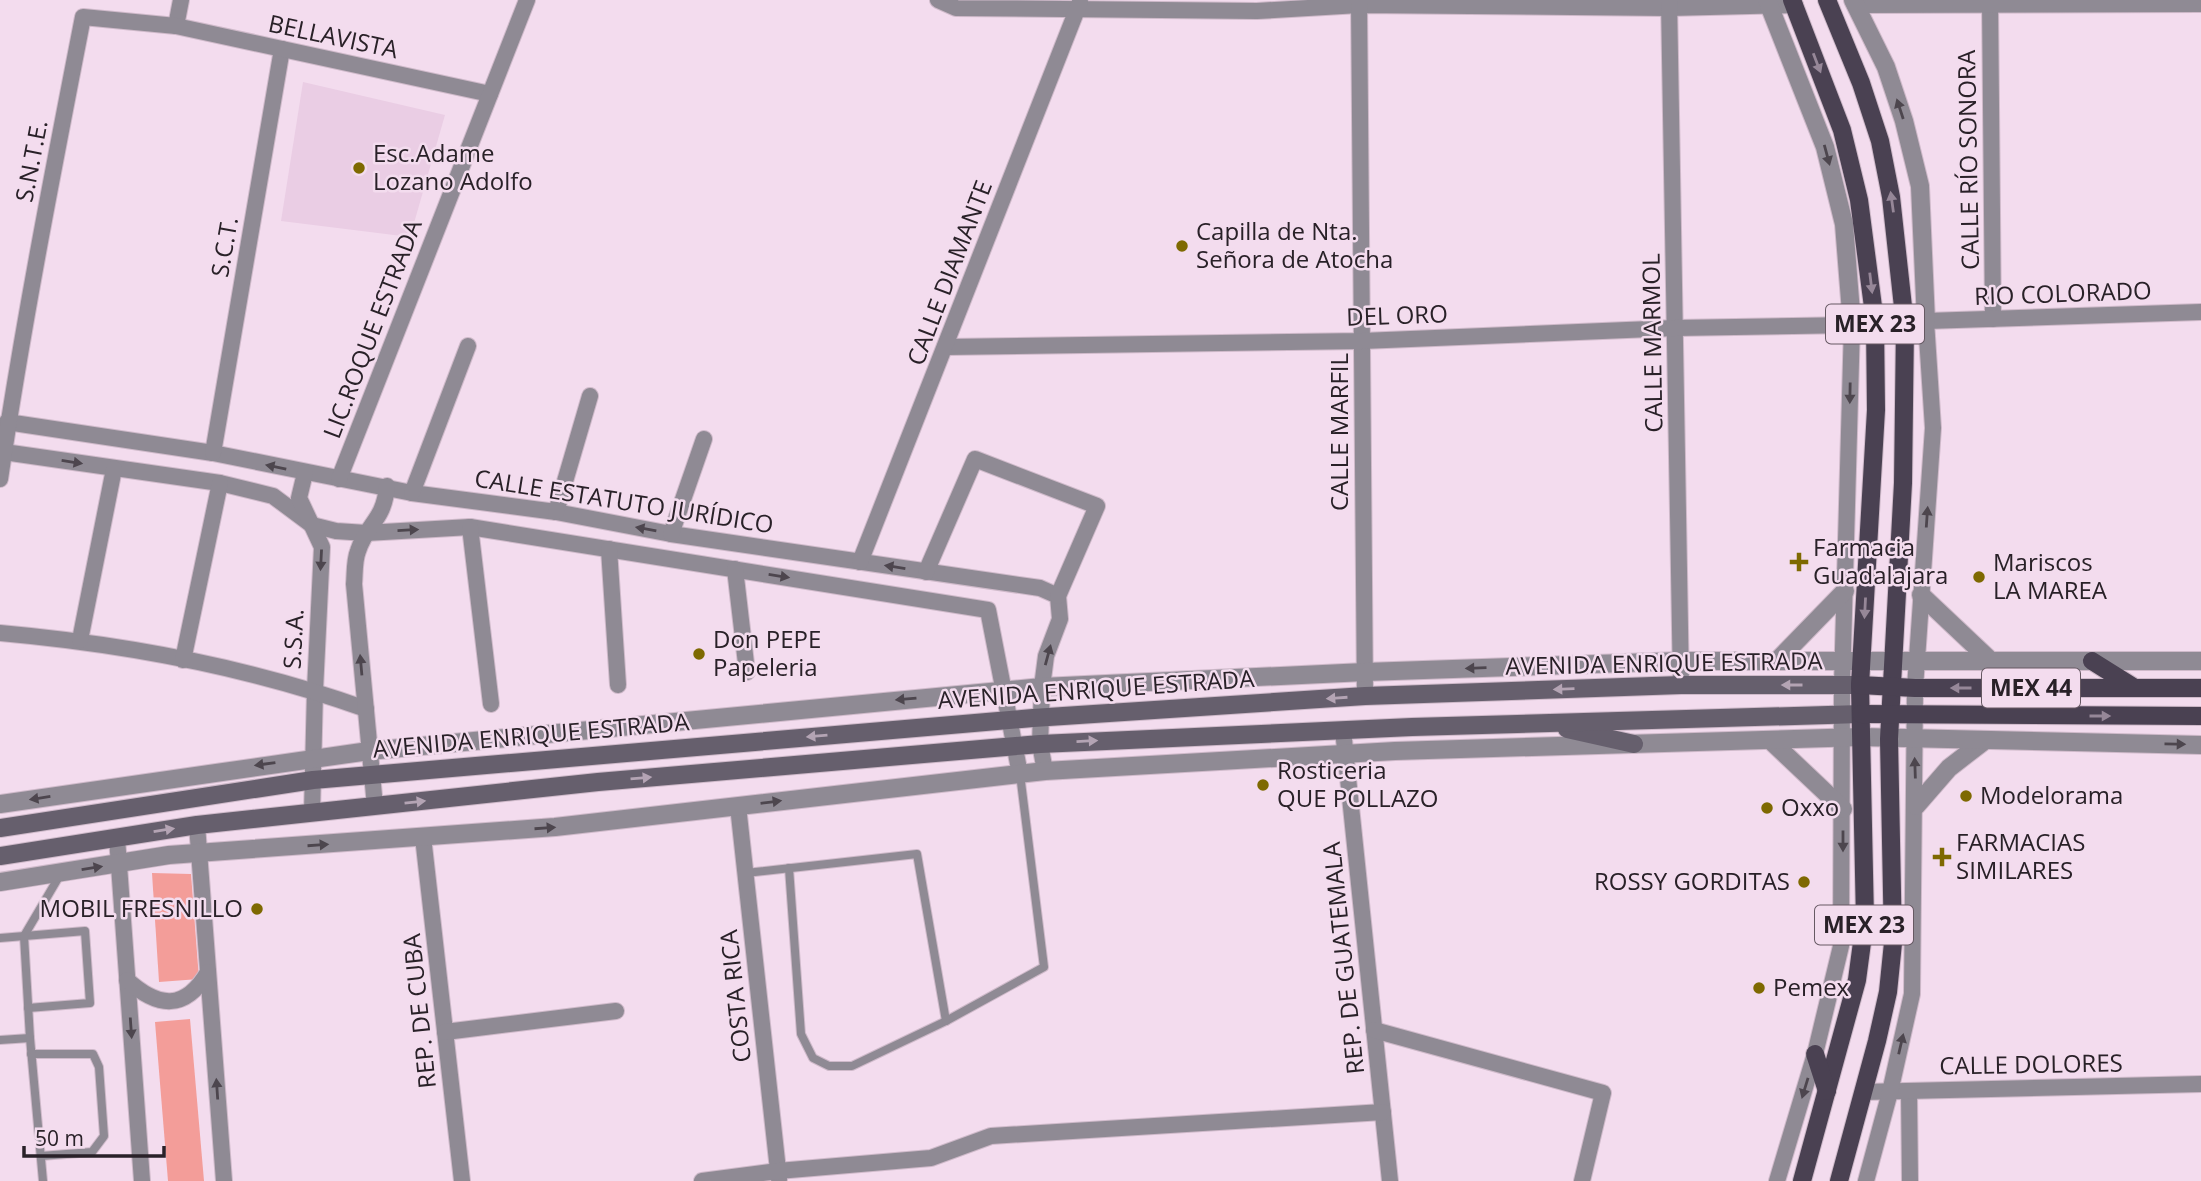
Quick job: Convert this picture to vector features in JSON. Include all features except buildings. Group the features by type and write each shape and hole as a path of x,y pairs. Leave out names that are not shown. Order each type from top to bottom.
{"main road":[{"name":"MEX 23","path":"1827,0 1861,83 1880,141 1891,197 1905,325 1905,421 1889,739 1893,943 1888,992 1839,1181"},
{"name":"MEX 23","path":"1793,3 1842,130 1861,212 1875,322 1876,410 1862,661 1851,685 1865,920 1857,980 1802,1181"},
{"path":"2092,661 2136,688"},
{"name":"AVENIDA ENRIQUE ESTRADA","path":"0,828 313,780 372,774 1010,720 1365,696 1681,685 2201,688"},
{"name":"AVENIDA ENRIQUE ESTRADA","path":"0,856 197,825 598,782 1040,744 1343,730 1852,714 2201,716"},
{"path":"1539,723 1634,744"},
{"path":"1815,1054 1827,1091"}],"street":[{"path":"176,26 181,0"},
{"name":"LIC.ROQUE ESTRADA","path":"339,479 527,0"},
{"path":"938,0 956,8 1079,5 1257,11 1359,3 1793,3"},
{"path":"1866,1181 1890,1092 1912,993 1916,806 1915,688 1933,428 1920,186 1904,121 1886,67 1854,2 2201,2"},
{"name":"CALLE RÍO SONORA","path":"1990,2 1993,319"},
{"name":"CALLE MARFIL","path":"1359,3 1365,696"},
{"path":"1769,3 1825,147 1844,224 1852,325 1843,662 1851,685"},
{"name":"CALLE MARMOL","path":"1669,4 1681,685"},
{"name":"CALLE DIAMANTE","path":"860,562 1079,5"},
{"name":"BELLAVISTA","path":"83,17 176,26 490,94"},
{"name":"S.N.T.E.","path":"0,479 7,422 46,203 83,17"},
{"name":"S.C.T.","path":"213,453 282,49"},
{"name":"RIO COLORADO","path":"1926,321 2201,312"},
{"name":"DEL ORO","path":"945,347 1362,341 1675,328 1852,325"},
{"path":"412,493 468,346"},
{"path":"556,512 590,397"},
{"name":"CALLE ESTATUTO JURÍDICO","path":"7,422 213,453 412,493 556,512 671,534 1041,588 1058,596"},
{"path":"671,534 704,439"},
{"name":"CALLE ESTATUTO JURÍDICO","path":"4,452 220,483 273,496 312,524 336,531 366,533 470,527 988,610"},
{"path":"926,572 975,459 1097,506 1058,596 1060,619 1046,656 1040,744 1045,771"},
{"path":"80,640 114,469"},
{"name":"S.S.A.","path":"305,473 299,498 322,547 312,813"},
{"path":"183,660 220,483"},
{"path":"375,806 354,584 357,553 366,533 380,515 387,486"},
{"path":"470,527 491,704"},
{"path":"609,549 618,685"},
{"path":"735,569 747,672"},
{"path":"995,582 988,610 1020,774"},
{"path":"1777,661 1845,591"},
{"path":"1921,595 1992,662"},
{"path":"0,633 80,640 183,660 315,690 366,709"},
{"path":"0,804 314,757 1042,687 1681,661 2201,662"},
{"path":"1176,680 1177,709"},
{"name":"REP. DE GUATEMALA","path":"1343,730 1390,1181"},
{"path":"1777,1181 1815,1054 1841,946 1843,809 1852,737"},
{"path":"0,882 198,853 555,827 1045,771 1346,754 1852,737 2201,745"},
{"path":"1770,740 1843,809"},
{"path":"1916,806 1949,768 1984,741"},
{"name":"COSTA RICA","path":"738,806 779,1176"},
{"path":"197,825 224,1181"},
{"name":"REP. DE CUBA","path":"423,837 462,1181"},
{"path":"117,838 142,1181"},
{"path":"127,980 143,994 160,1002 180,999 197,990 208,972"},
{"path":"445,1032 617,1011"},
{"path":"1374,1030 1604,1093 1582,1181"},
{"name":"CALLE DOLORES","path":"1863,1092 2201,1084"},
{"path":"1909,1091 1910,1181"},
{"path":"702,1181 779,1176 931,1158 991,1136 1383,1112"}],"lane":[{"path":"789,868 802,1034 813,1058 829,1066 852,1066 946,1021 1044,967 1020,774"},
{"path":"746,873 917,854 946,1021"},
{"path":"43,1181 31,1054 24,936 61,873"},
{"path":"0,938 85,931 90,1003 28,1008"},
{"path":"0,1040 30,1038"},
{"path":"31,1054 93,1054 99,1067 104,1136 92,1152 40,1156"}],"shaded area":[{"name":"Esc.Adame Lozano Adolfo","path":"303,82 445,115 410,237 281,221"},
{"path":"152,873 191,874 199,979 159,982"},
{"path":"190,1019 204,1181 168,1181 155,1022"}],"place":[{"name":"Esc.Adame Lozano Adolfo","path":"359,168"},
{"name":"Capilla de Nta. Señora de Atocha","path":"1182,246"},
{"name":"Farmacia Guadalajara","path":"1799,562"},
{"name":"Mariscos LA MAREA","path":"1979,577"},
{"name":"Don PEPE Papeleria","path":"699,654"},
{"name":"Rosticeria QUE POLLAZO","path":"1263,785"},
{"name":"Modelorama","path":"1966,796"},
{"name":"Oxxo","path":"1767,808"},
{"name":"FARMACIAS SIMILARES","path":"1942,857"},
{"name":"ROSSY GORDITAS","path":"1804,882"},
{"name":"MOBIL FRESNILLO","path":"257,909"},
{"name":"Pemex","path":"1759,988"}]}
